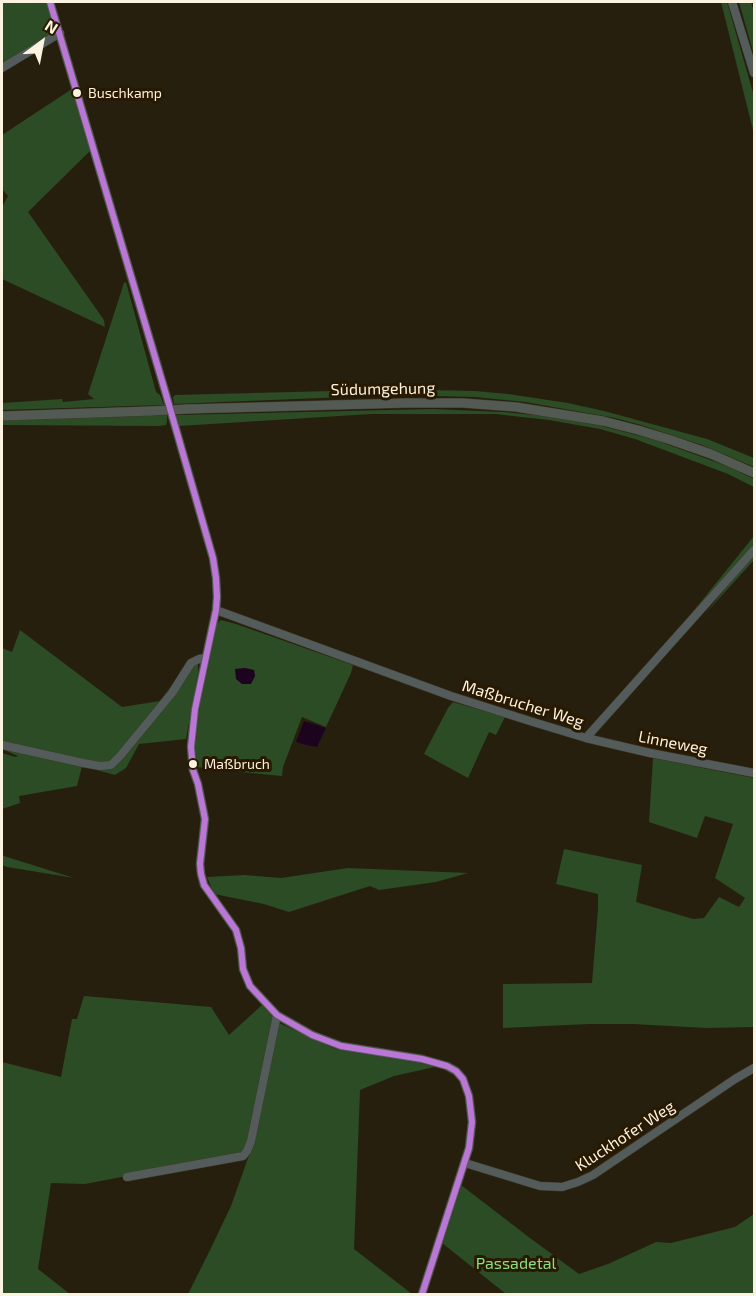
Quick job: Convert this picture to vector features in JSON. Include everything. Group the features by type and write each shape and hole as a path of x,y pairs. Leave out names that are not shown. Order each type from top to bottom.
{"main road":[{"name":"Südumgehung","path":"2,416 408,403 463,403 516,407 603,421 671,440 754,473"}],"street":[{"path":"50,2 213,558 217,588 216,610 195,709 191,747 191,758 205,819 200,854 204,885 236,930 243,969 250,986 277,1015 312,1035 341,1046 436,1062 447,1066 456,1071 466,1087 472,1113 471,1140 422,1294"},
{"path":"732,2 754,73"},
{"path":"2,68 60,33"},
{"name":"Maßbrucher Weg","path":"216,610 451,696 586,738 754,550"},
{"path":"2,745 83,763 111,765 172,693 191,663 205,658"},
{"name":"Linneweg","path":"586,738 754,773"},
{"path":"127,1177 243,1156 251,1140 277,1015"},
{"name":"Kluckhofer Weg","path":"465,1164 540,1186 562,1186 578,1182 593,1175 754,1068"}],"green space":[{"path":"2,2 47,2 57,37 2,69"},
{"path":"721,2 727,2 754,96 754,134"},
{"path":"739,2 751,2 754,12 754,55"},
{"path":"72,89 91,150 28,212 104,320 105,327 2,279 2,207 8,196 2,189 2,135"},
{"path":"126,282 156,392 160,395 164,405 2,410 2,403 94,399 88,394"},
{"path":"339,388 475,391 568,403 707,439 754,458 754,467 702,445 641,425 615,418 525,402 475,397 394,395 174,404 173,397 175,395 331,391"},
{"path":"433,409 555,417 602,426 655,440 727,466 754,479 754,487 728,474 635,439 600,429 549,420 495,414 371,414 179,426 176,415"},
{"path":"167,415 166,425 159,426 2,425 2,420"},
{"path":"754,536 754,546 683,624"},
{"path":"754,554 754,560 704,615 740,571"},
{"path":"221,620 353,665 326,727 302,717 283,767 282,776 198,767 194,756 194,738 215,625"},
{"path":"20,630 122,707 160,701 191,660 198,661 198,673 186,739 139,744 126,768 115,775 82,766 77,786 19,796 20,803 2,809 2,753 18,756 2,749 2,648 12,652"},
{"path":"453,702 505,717 496,735 489,732 468,778 424,754"},
{"path":"653,758 754,778 754,1027 706,1028 589,1024 503,1028 503,984 592,983 598,894 556,884 564,849 642,865 636,902 693,919 704,918 719,897 739,907 745,898 715,878 733,824 705,816 697,838 649,822"},
{"path":"2,855 74,878 7,867 2,865"},
{"path":"348,868 468,873 436,882 379,890 370,886 289,912 264,904 214,894 207,877 244,875 281,878"},
{"path":"84,996 211,1007 229,1035 262,1005 273,1017 247,1147 242,1154 85,1184 51,1183 38,1269 70,1294 2,1294 2,1062 61,1077 72,1019 77,1019"},
{"path":"277,1022 335,1049 439,1066 394,1076 360,1090 354,1249 412,1294 188,1294 231,1206 253,1144"},
{"name":"Passadetal","path":"461,1185 579,1274 608,1264 656,1242 671,1243 735,1227 754,1214 754,1294 506,1294 442,1243"}],"shaded area":[{"path":"235,669 254,670 255,676 251,684 242,684 236,679"},
{"path":"304,721 326,728 317,747 296,742"}],"transit line":[{"path":"50,2 213,558 216,578 216,610 195,709 191,747 193,770 205,819 200,864 204,885 236,930 243,969 250,986 277,1015 312,1035 341,1046 422,1059 447,1066 463,1079 469,1096 472,1122 469,1148 422,1294"}],"place":[{"name":"Buschkamp","path":"77,93"},
{"name":"Maßbruch","path":"193,764"}]}
